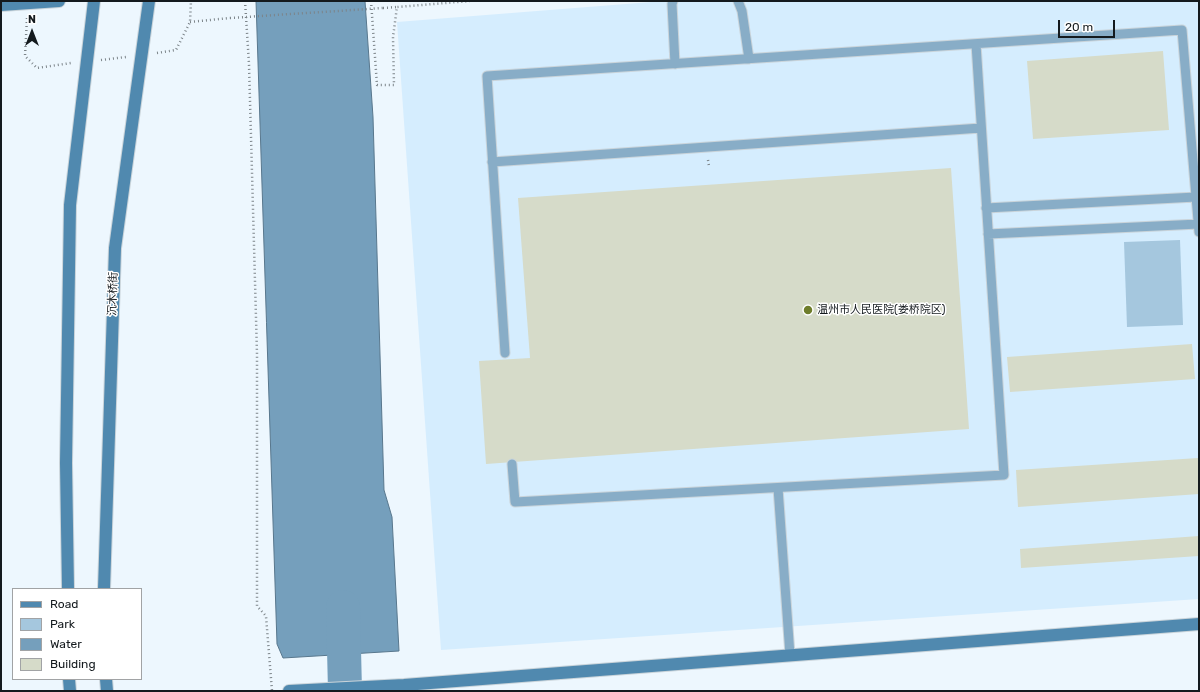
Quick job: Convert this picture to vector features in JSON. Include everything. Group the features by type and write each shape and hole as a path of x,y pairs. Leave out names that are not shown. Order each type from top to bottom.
{"street":[{"path":"1,5 59,1"},
{"path":"68,588 66,463 70,205 94,1"},
{"name":"沉木桥街","path":"104,588 115,248 149,1"},
{"path":"289,691 404,685 1199,624"},
{"path":"69,680 70,691"},
{"path":"106,680 107,691"}],"lane":[{"path":"673,1 675,64"},
{"path":"738,1 742,11 749,59"},
{"path":"505,353 487,76 1182,30 1199,226 988,234"},
{"path":"512,464 515,502 1004,475 976,44"},
{"path":"492,162 981,128"},
{"path":"986,208 1196,197"},
{"path":"778,488 790,655"}],"path":[{"path":"191,1 190,22 470,1"},
{"path":"244,1 249,72 257,354 257,606 266,616 272,691"},
{"path":"371,1 377,85 394,85 393,38 397,7"}],"shaded area":[{"name":"温州市人民医院(娄桥院区)","path":"664,1 1199,1 1199,599 441,650 397,22"}],"green space":[{"path":"1180,240 1183,325 1127,327 1124,242"}],"water":[{"path":"256,1 365,1 373,117 384,490 392,517 399,651 283,658 277,644"}],"building":[{"path":"1163,51 1169,130 1033,139 1027,61"},
{"path":"951,168 969,429 486,464 479,361 530,358 518,198"},
{"path":"1192,344 1195,379 1010,392 1007,357"},
{"path":"1198,458 1199,494 1018,507 1016,470"},
{"path":"1199,536 1199,556 1021,568 1020,549"}],"waterway":[{"path":"343,607 345,691"}],"place":[{"name":"温州市人民医院(娄桥院区)","path":"808,310"}]}
